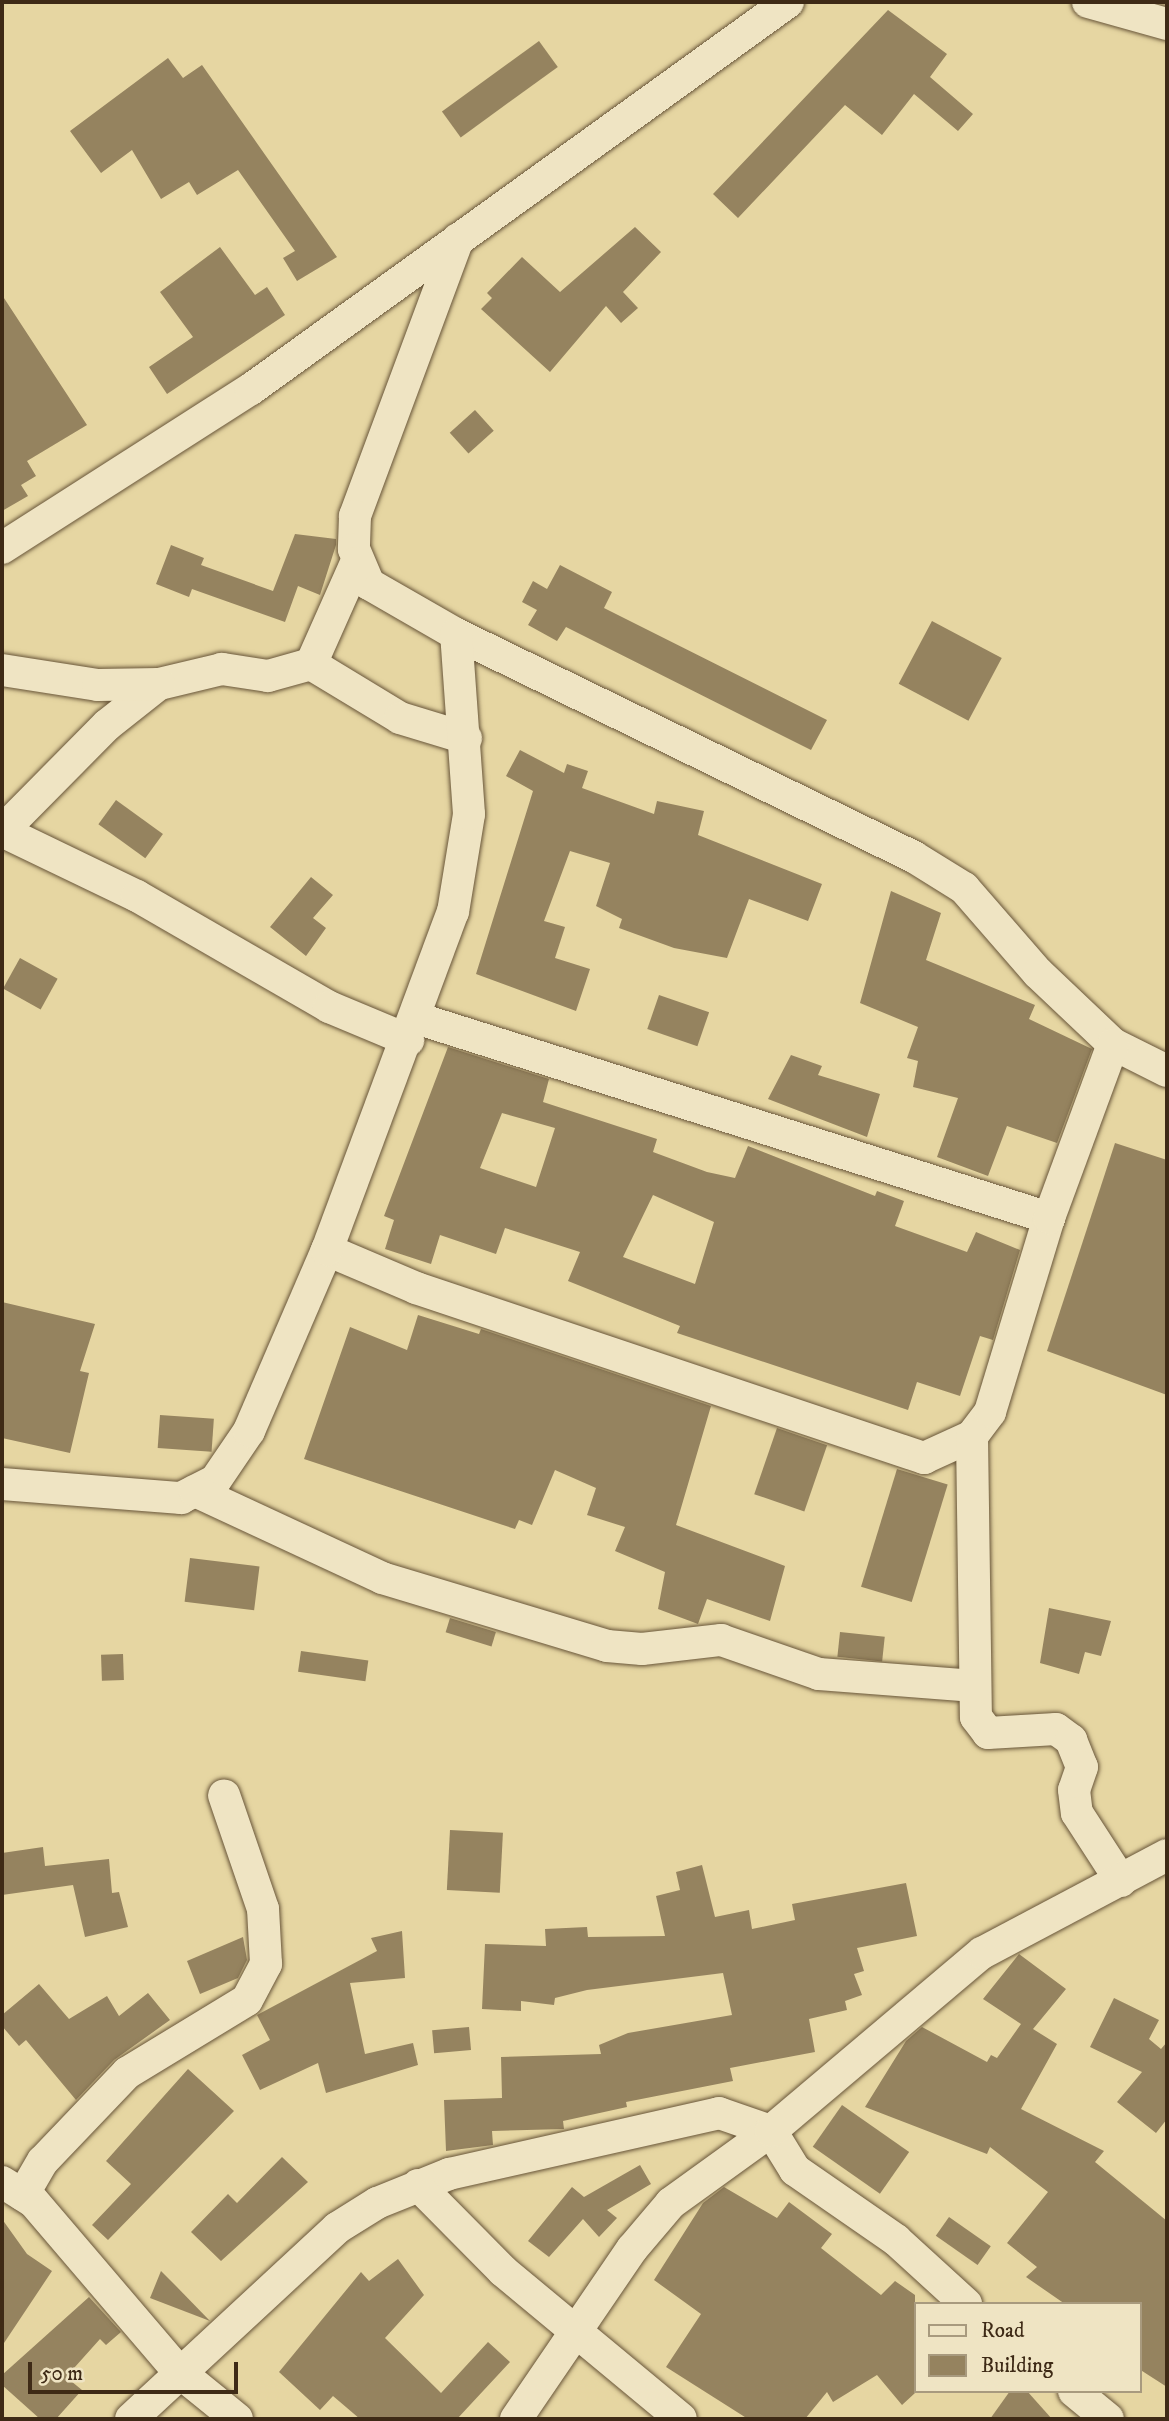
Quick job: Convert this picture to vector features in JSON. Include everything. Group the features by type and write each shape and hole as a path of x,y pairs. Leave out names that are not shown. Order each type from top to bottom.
{"street":[{"path":"2,548 251,389 789,2"},
{"path":"1088,2 1167,24"},
{"path":"311,664 356,563 355,516 458,239"},
{"path":"356,563 386,597 456,634 924,863 964,888 1038,973 1113,1044 1167,1071"},
{"path":"2,1485 126,1498 181,1498 215,1481 249,1431 327,1250 412,1029 466,858 466,738 456,634"},
{"path":"2,670 42,680 159,684 222,669 268,676 311,664 400,718 466,738"},
{"path":"159,684 107,725 2,831 137,896 329,1007 412,1029 1049,1218"},
{"path":"327,1250 416,1288 904,1455 949,1451 972,1436 1004,1379 1049,1218 1113,1044"},
{"path":"972,1436 976,1717 988,1733 1056,1729 1071,1740 1082,1767 1074,1790 1077,1813 1121,1881"},
{"path":"195,1490 283,1537 382,1578 595,1643 642,1649 722,1640 819,1674 975,1686"},
{"path":"224,1795 263,1909 269,1949 255,1986 247,2000 127,2073 13,2189 178,2371 237,2419"},
{"path":"516,2419 576,2328 671,2203 771,2131 982,1953 1167,1855"},
{"path":"131,2419 178,2371 337,2228 418,2185 719,2113 752,2119 771,2131 795,2170 895,2240 964,2302"},
{"path":"418,2185 503,2271 576,2328 681,2419"},
{"path":"1076,2393 1108,2419"}],"building":[{"path":"888,10 947,54 930,77 973,114 958,131 914,94 882,135 845,105 738,218 713,194"},
{"path":"539,41 558,67 461,137 442,112"},
{"path":"168,58 183,78 202,65 337,257 297,281 283,258 295,251 238,170 197,195 189,182 161,199 132,150 101,173 70,131"},
{"path":"635,227 661,252 623,292 638,308 621,323 606,306 550,372 481,309 492,298 487,293 522,257 560,292"},
{"path":"220,247 255,295 267,287 285,315 167,394 149,367 193,337 160,292"},
{"path":"2,295 87,425 27,461 36,476 21,485 28,496 2,511"},
{"path":"475,410 494,431 468,454 450,433"},
{"path":"295,534 336,539 336,545 320,595 298,586 285,622 192,589 189,597 156,584 171,545 204,558 201,565 273,591"},
{"path":"560,565 612,592 604,608 827,720 811,750 566,627 557,641 528,625 537,610 522,602 533,581 547,589"},
{"path":"932,621 1002,658 968,721 899,684"},
{"path":"520,750 564,773 567,764 588,771 582,788 654,814 657,801 704,811 698,835 822,884 808,921 749,899 727,958 674,948 619,928 622,919 596,906 610,863 570,851 544,921 565,927 555,958 590,969 576,1011 476,974 533,791 506,776"},
{"path":"116,800 163,834 145,858 98,824"},
{"path":"311,877 333,895 313,918 326,928 306,956 270,927"},
{"path":"891,891 941,913 926,960 1035,1005 1029,1019 1092,1049 1057,1143 1007,1126 988,1176 937,1157 958,1098 913,1087 918,1061 907,1058 918,1027 860,1003"},
{"path":"20,958 58,979 41,1009 3,989"},
{"path":"659,995 709,1012 697,1046 647,1029"},
{"path":"448,1047 549,1079 543,1102 657,1139 653,1152 707,1172 735,1178 748,1146 875,1196 877,1191 904,1201 895,1226 967,1252 976,1232 1020,1250 993,1340 980,1336 960,1396 917,1382 908,1410 677,1333 680,1326 568,1281 580,1252 505,1228 496,1254 440,1235 431,1264 385,1249 394,1220 384,1216","holes":["502,1113 555,1128 536,1187 480,1168","653,1195 714,1222 695,1284 623,1257"]},
{"path":"791,1055 822,1066 818,1075 880,1094 867,1137 768,1099"},
{"path":"1115,1143 1167,1160 1167,1395 1047,1351"},
{"path":"2,1302 95,1324 80,1371 89,1373 70,1453 2,1438"},
{"path":"418,1315 479,1334 481,1329 711,1406 676,1525 785,1566 770,1621 707,1599 698,1624 658,1609 665,1572 615,1551 625,1527 587,1515 596,1488 555,1470 532,1525 519,1520 515,1529 304,1459 350,1327 407,1350"},
{"path":"160,1415 214,1419 212,1452 158,1448"},
{"path":"777,1428 827,1445 804,1511 754,1494"},
{"path":"897,1469 948,1484 912,1602 861,1587"},
{"path":"190,1558 259,1567 254,1610 185,1602"},
{"path":"1049,1608 1111,1621 1101,1656 1085,1652 1079,1674 1040,1663"},
{"path":"450,1618 496,1632 492,1646 446,1632"},
{"path":"840,1632 885,1637 882,1662 837,1657"},
{"path":"301,1651 368,1660 365,1681 298,1672"},
{"path":"123,1654 124,1680 102,1681 101,1655"},
{"path":"450,1830 503,1833 500,1893 447,1890"},
{"path":"43,1847 45,1866 109,1859 112,1893 119,1892 128,1927 85,1937 73,1885 2,1895 2,1853"},
{"path":"702,1865 715,1917 749,1910 752,1929 795,1920 792,1904 906,1883 917,1936 857,1948 864,1971 854,1974 862,1995 845,2001 847,2010 809,2019 815,2052 730,2068 733,2081 626,2102 627,2107 563,2121 564,2129 492,2131 493,2145 446,2151 444,2100 502,2098 501,2057 601,2054 599,2045 628,2033 732,2015 723,1973 587,1990 555,1998 554,2005 521,2001 521,2011 482,2009 485,1944 546,1946 545,1929 587,1927 588,1937 665,1936 656,1896 680,1890 676,1872"},
{"path":"402,1931 405,1978 350,1983 365,2054 413,2043 418,2065 326,2093 318,2063 260,2090 242,2055 270,2040 257,2015 377,1951 371,1938"},
{"path":"243,1937 247,1960 238,1978 200,1994 187,1961"},
{"path":"1019,1954 1066,1989 1033,2029 1057,2044 1021,2109 1104,2151 1095,2162 1167,2221 1167,2387 1141,2370 1141,2302 1062,2302 1026,2277 1037,2267 1007,2243 1048,2192 990,2147 987,2154 865,2107 906,2041 922,2027 987,2062 991,2055 997,2058 1021,2024 983,1999"},
{"path":"39,1984 69,2019 107,1996 119,2016 148,1993 170,2020 114,2060 76,2100 26,2040 19,2046 2,2026 2,2015"},
{"path":"1114,1998 1159,2020 1149,2039 1161,2049 1167,2042 1167,2119 1156,2133 1117,2102 1142,2072 1090,2047"},
{"path":"469,2027 471,2050 434,2053 432,2030"},
{"path":"188,2069 234,2111 108,2240 92,2225 131,2184 106,2161"},
{"path":"842,2105 909,2152 880,2194 813,2147"},
{"path":"282,2157 308,2182 221,2261 191,2232 228,2194 237,2203"},
{"path":"640,2165 651,2184 607,2210 617,2218 599,2237 583,2219 549,2257 528,2241 572,2187 584,2197"},
{"path":"724,2187 777,2218 789,2202 832,2234 821,2248 881,2295 895,2281 915,2295 915,2393 902,2405 877,2375 833,2402 827,2392 805,2419 748,2419 666,2367 701,2314 654,2280 703,2203"},
{"path":"949,2217 991,2246 978,2265 936,2236"},
{"path":"2,2219 27,2254 52,2271 2,2346"},
{"path":"398,2259 424,2295 385,2338 441,2393 488,2342 510,2362 457,2419 360,2419 333,2396 320,2410 279,2372 361,2272 369,2281"},
{"path":"161,2271 175,2285 210,2321 150,2298"},
{"path":"89,2297 121,2332 106,2345 100,2339 66,2377 82,2390 56,2419 40,2419 2,2385 2,2375"},
{"path":"1009,2393 1029,2393 1052,2419 990,2419"}]}
